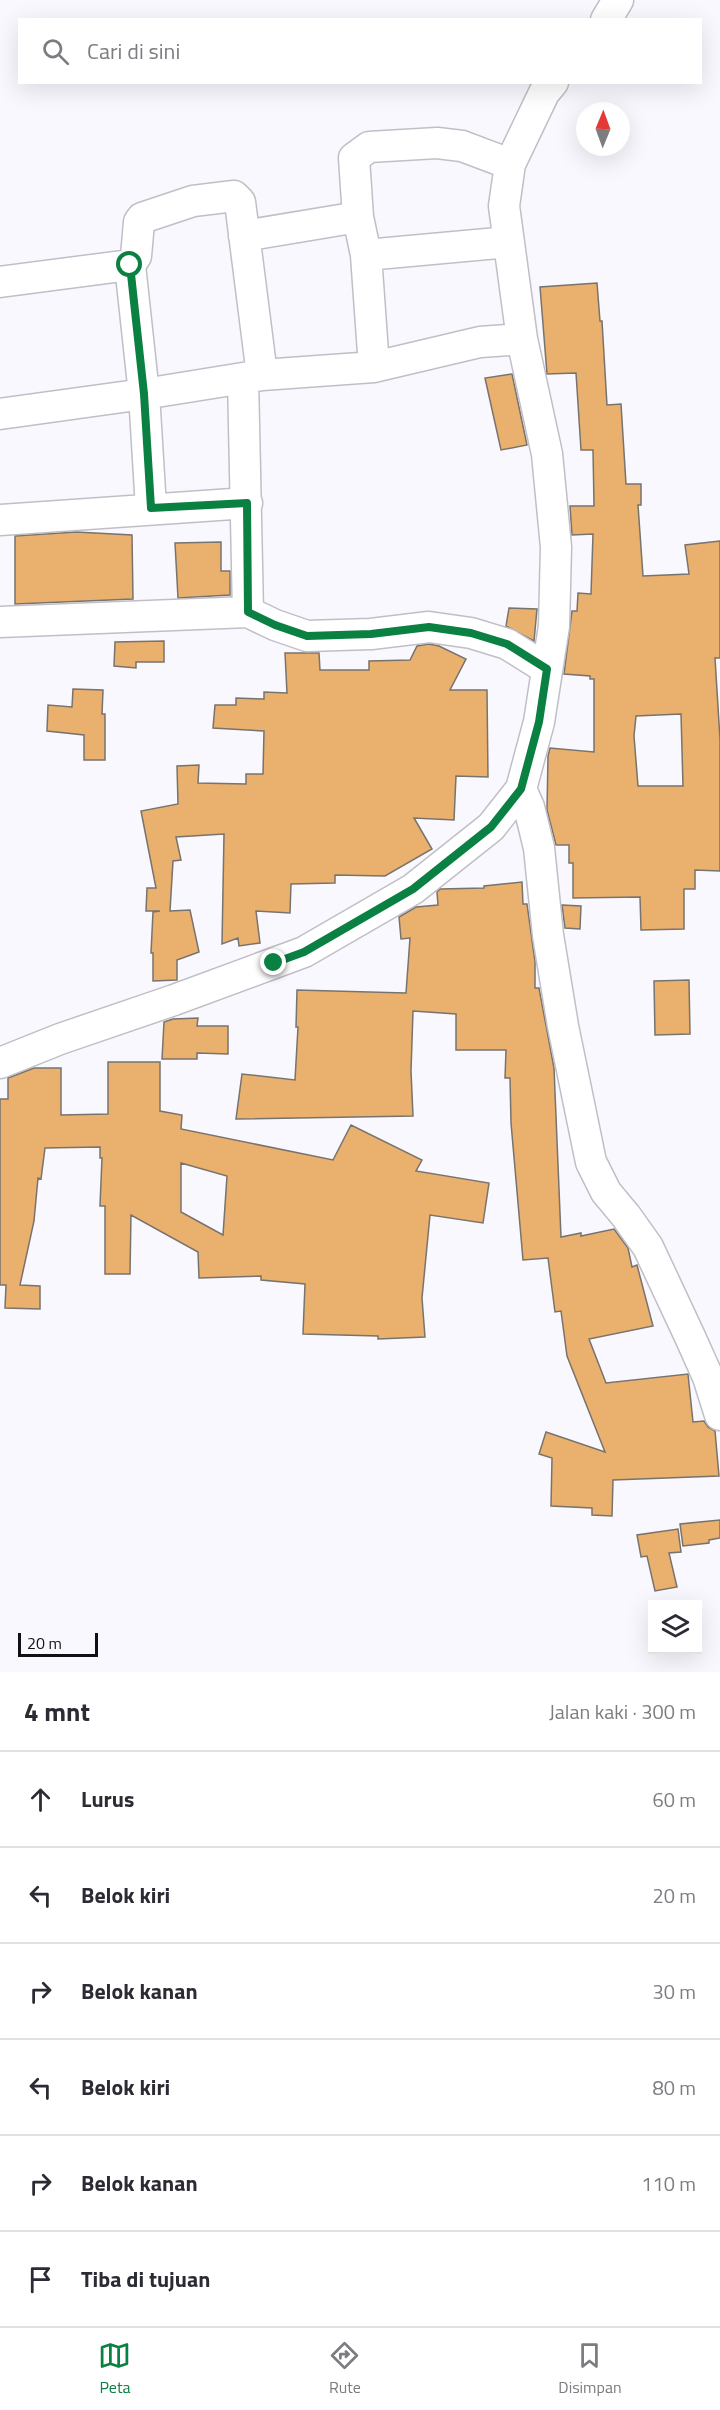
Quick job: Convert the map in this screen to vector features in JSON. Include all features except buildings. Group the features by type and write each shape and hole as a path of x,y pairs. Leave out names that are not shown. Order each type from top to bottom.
{"street":[{"path":"607,18 618,0"},
{"path":"0,1063 60,1039 304,952 413,889 491,827 521,789 539,722 554,626 556,547 547,454 522,339 504,206 510,164 544,93 551,84"},
{"path":"374,366 366,255 358,217 354,158 369,147 446,144 462,146 510,164"},
{"path":"151,508 144,394 130,265 136,256 139,222 142,218 193,201 234,196 238,198 244,236 252,376 247,503 248,612"},
{"path":"244,236 358,217"},
{"path":"366,255 509,242"},
{"path":"0,282 130,265"},
{"path":"0,414 252,376 374,366 480,342 522,339"},
{"path":"0,520 247,503"},
{"path":"0,622 248,612 275,625 307,636 371,634 429,627 471,633 507,644 547,669"},
{"path":"521,789 529,807 539,848 548,935 563,1026 591,1162 606,1192 648,1247 696,1349 720,1415"}],"route":[{"path":"130,265 144,394 151,508 247,503 248,612 275,625 307,636 371,634 429,627 471,633 507,644 547,669 539,722 521,789 510,806 491,827 413,889 304,952 274,963"}]}
